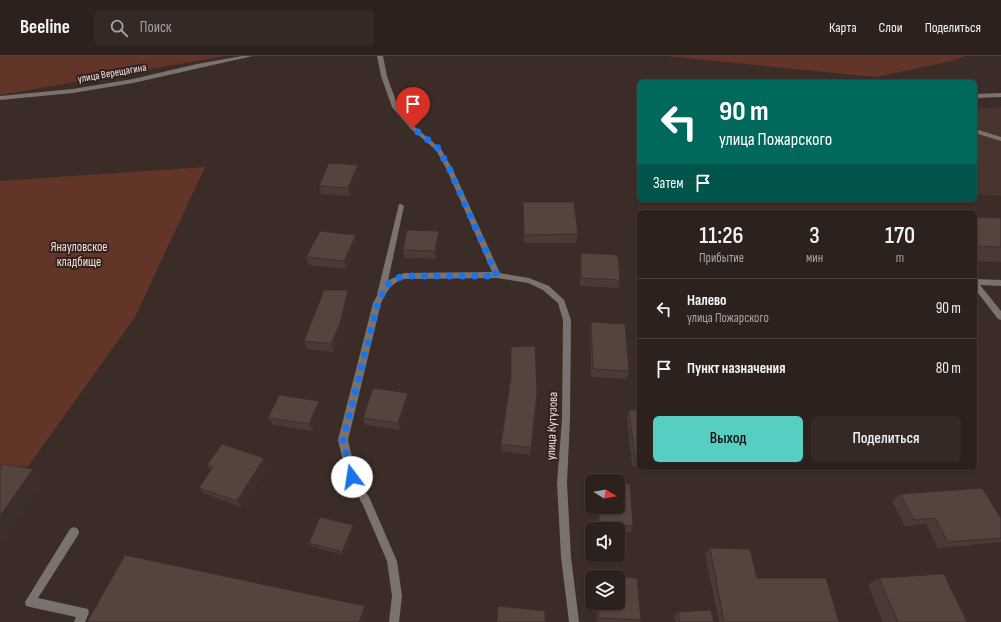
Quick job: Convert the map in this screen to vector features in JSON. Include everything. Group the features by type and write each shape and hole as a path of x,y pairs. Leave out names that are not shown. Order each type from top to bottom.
{"street":[{"name":"улица Верещагина","path":"0,98 73,91 126,82 250,56"},
{"path":"380,56 384,76 395,107 413,128 438,148 450,170 497,276"},
{"path":"977,96 1001,95"},
{"path":"977,131 1001,139"},
{"path":"394,622 397,596 392,561 367,502 352,477 343,440 381,296 401,206"},
{"name":"улица Кутузова","path":"381,296 392,280 404,276 497,276 529,281 546,288 561,302 567,320 566,420 562,483 566,557 574,622"},
{"path":"977,283 1001,283"},
{"path":"977,286 1001,317"},
{"path":"74,532 30,602 84,613 78,622"}],"shaded area":[{"path":"1001,107 1001,196 977,194 977,109"}],"green space":[{"path":"0,56 225,56 0,95"},
{"path":"665,56 965,56 952,61 876,77"},
{"name":"Янауловское кладбище","path":"205,167 135,317 29,465 0,481 0,181"}],"building":[{"path":"329,163 358,165 348,188 319,186"},
{"path":"523,202 574,202 578,234 524,235"},
{"path":"977,217 1001,218 1001,247 977,246"},
{"path":"407,230 439,231 435,251 403,250"},
{"path":"320,231 356,235 344,261 306,257"},
{"path":"581,253 618,255 620,280 581,278"},
{"path":"324,290 348,290 340,324 331,344 304,341"},
{"path":"591,322 625,324 629,371 593,369"},
{"path":"535,346 537,393 531,448 501,444 511,376 511,347"},
{"path":"373,388 408,393 398,423 363,418"},
{"path":"279,395 319,401 309,424 268,418"},
{"path":"629,410 637,410 637,460 635,459"},
{"path":"222,444 264,458 237,501 199,488 213,467 207,465"},
{"path":"3,464 33,469 0,516 0,469"},
{"path":"625,484 630,484 633,526 625,526 625,522 600,522 599,514 625,514"},
{"path":"982,488 1001,518 1001,538 948,542 935,518 914,520 900,494"},
{"path":"320,517 353,525 342,552 309,543"},
{"path":"710,548 750,549 757,578 826,578 839,622 724,622"},
{"path":"125,555 365,606 359,622 87,622"},
{"path":"944,574 967,622 898,622 879,578"},
{"path":"625,577 637,578 641,620 599,618 598,610 625,610"},
{"path":"498,606 545,611 545,622 497,622"},
{"path":"711,610 714,622 680,622 678,612"}],"route":[{"path":"352,477 343,440 378,303 385,288 392,280 404,276 497,276 450,170 438,148 413,128"}]}
